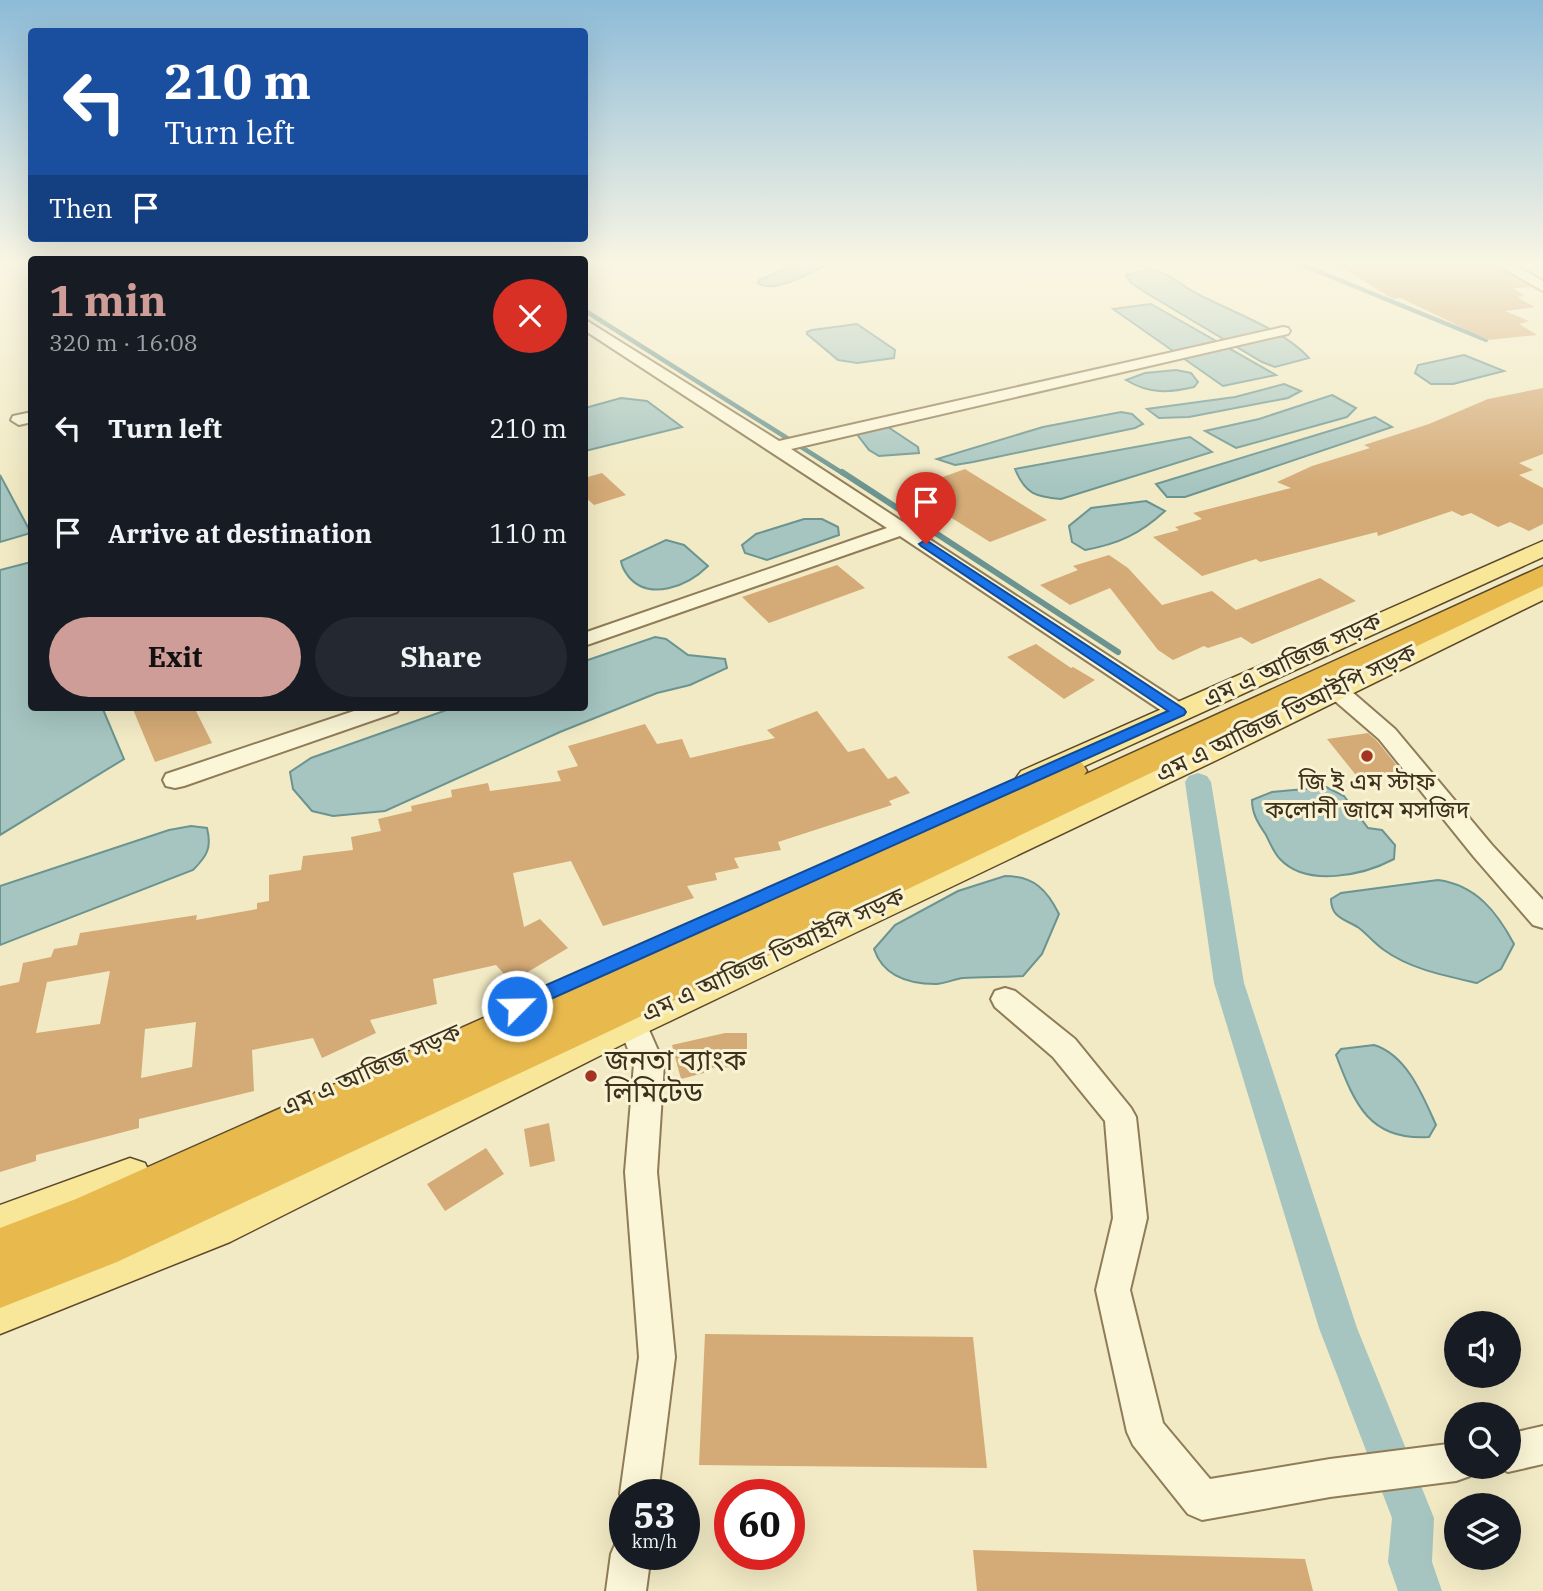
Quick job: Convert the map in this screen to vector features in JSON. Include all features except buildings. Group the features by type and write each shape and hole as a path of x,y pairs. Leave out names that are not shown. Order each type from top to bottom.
{"highway":[{"path":"0,1250 92,1215 1543,557"},
{"path":"0,1285 100,1245 597,1018 1543,575"}],"main road":[{"name":"এম এ আজিজ সড়ক","path":"0,1225 107,1186 1543,548"},
{"name":"এম এ আজিজ ভিআইপি সড়ক","path":"0,1312 215,1228 632,1022 1543,590"}],"street":[{"path":"608,338 902,528 1179,712"},
{"path":"777,447 1251,338"},
{"path":"588,639 902,528"},
{"path":"1336,690 1387,734 1483,851 1543,918"},
{"path":"175,780 377,711"},
{"path":"1005,999 1064,1048 1120,1117 1130,1218 1113,1290 1146,1432 1202,1500 1330,1478 1444,1464"},
{"path":"632,1022 649,1064 641,1172 657,1357 641,1479"},
{"path":"1521,1450 1543,1445"},
{"path":"626,1591 629,1570"}],"water":[{"path":"812,338 878,338 895,350 894,358 857,363 838,360"},
{"path":"1155,338 1211,338 1276,375 1223,386"},
{"path":"1222,338 1285,338 1309,358 1275,367"},
{"path":"1464,355 1504,371 1453,384 1431,384 1415,373 1418,365"},
{"path":"1176,370 1191,373 1198,382 1194,387 1159,391 1134,385 1126,380 1145,373"},
{"path":"1284,384 1301,391 1288,398 1189,417 1159,418 1147,409 1235,397"},
{"path":"1332,395 1356,408 1347,417 1236,448 1205,431 1259,419"},
{"path":"621,398 647,401 682,427 588,450 588,407"},
{"path":"1121,412 1132,414 1143,424 1135,428 973,462 955,465 937,459 1043,427"},
{"path":"1375,417 1392,427 1185,497 1167,497 1156,484"},
{"path":"885,425 918,447 919,453 879,456 869,450 856,433"},
{"path":"1190,437 1212,452 1061,499 1032,493 1023,484 1015,469"},
{"path":"0,475 28,527 28,534 0,542"},
{"path":"1146,501 1165,511 1137,532 1108,545 1085,550 1072,542 1069,526 1091,508"},
{"path":"804,519 822,519 838,527 839,535 767,560 745,553 742,545 756,534"},
{"path":"666,540 684,545 708,566 690,580 668,588 657,590 637,584 628,576 621,561"},
{"path":"28,563 28,711 104,711 124,759 0,835 0,570"},
{"path":"655,637 666,639 688,655 725,659 727,668 690,685 657,693 560,732 385,811 333,816 312,811 293,789 290,772 311,758 444,711 588,711 588,660"},
{"path":"1326,787 1344,796 1368,828 1382,830 1395,845 1394,859 1352,874 1320,876 1291,868 1280,859 1256,818 1252,800 1272,792"},
{"path":"191,826 207,828 209,841 205,856 193,870 0,945 0,886 169,830"},
{"path":"1005,876 1024,879 1038,886 1050,898 1059,914 1042,954 1023,976 963,978 926,984 898,977 878,958 874,949 895,925 958,891"},
{"path":"1438,880 1464,888 1484,902 1514,944 1501,969 1477,983 1429,971 1394,957 1333,910 1331,899 1341,893"},
{"path":"1374,1045 1396,1058 1412,1078 1436,1125 1429,1137 1409,1137 1392,1133 1379,1126 1358,1104 1336,1055 1341,1049"}],"waterway":[{"path":"629,338 844,474"},
{"path":"1482,338 1486,340"},
{"path":"842,472 1118,652"},
{"path":"1198,782 1229,983 1338,1328 1413,1518 1410,1562 1420,1591"}],"place":[{"name":"জি ই এম স্টাফ কলোনী জামে মসজিদ","path":"1367,756"},
{"name":"জনতা ব্যাংক লিমিটেড","path":"591,1076"}],"route":[{"path":"517,1006 1179,712 926,544"}]}
